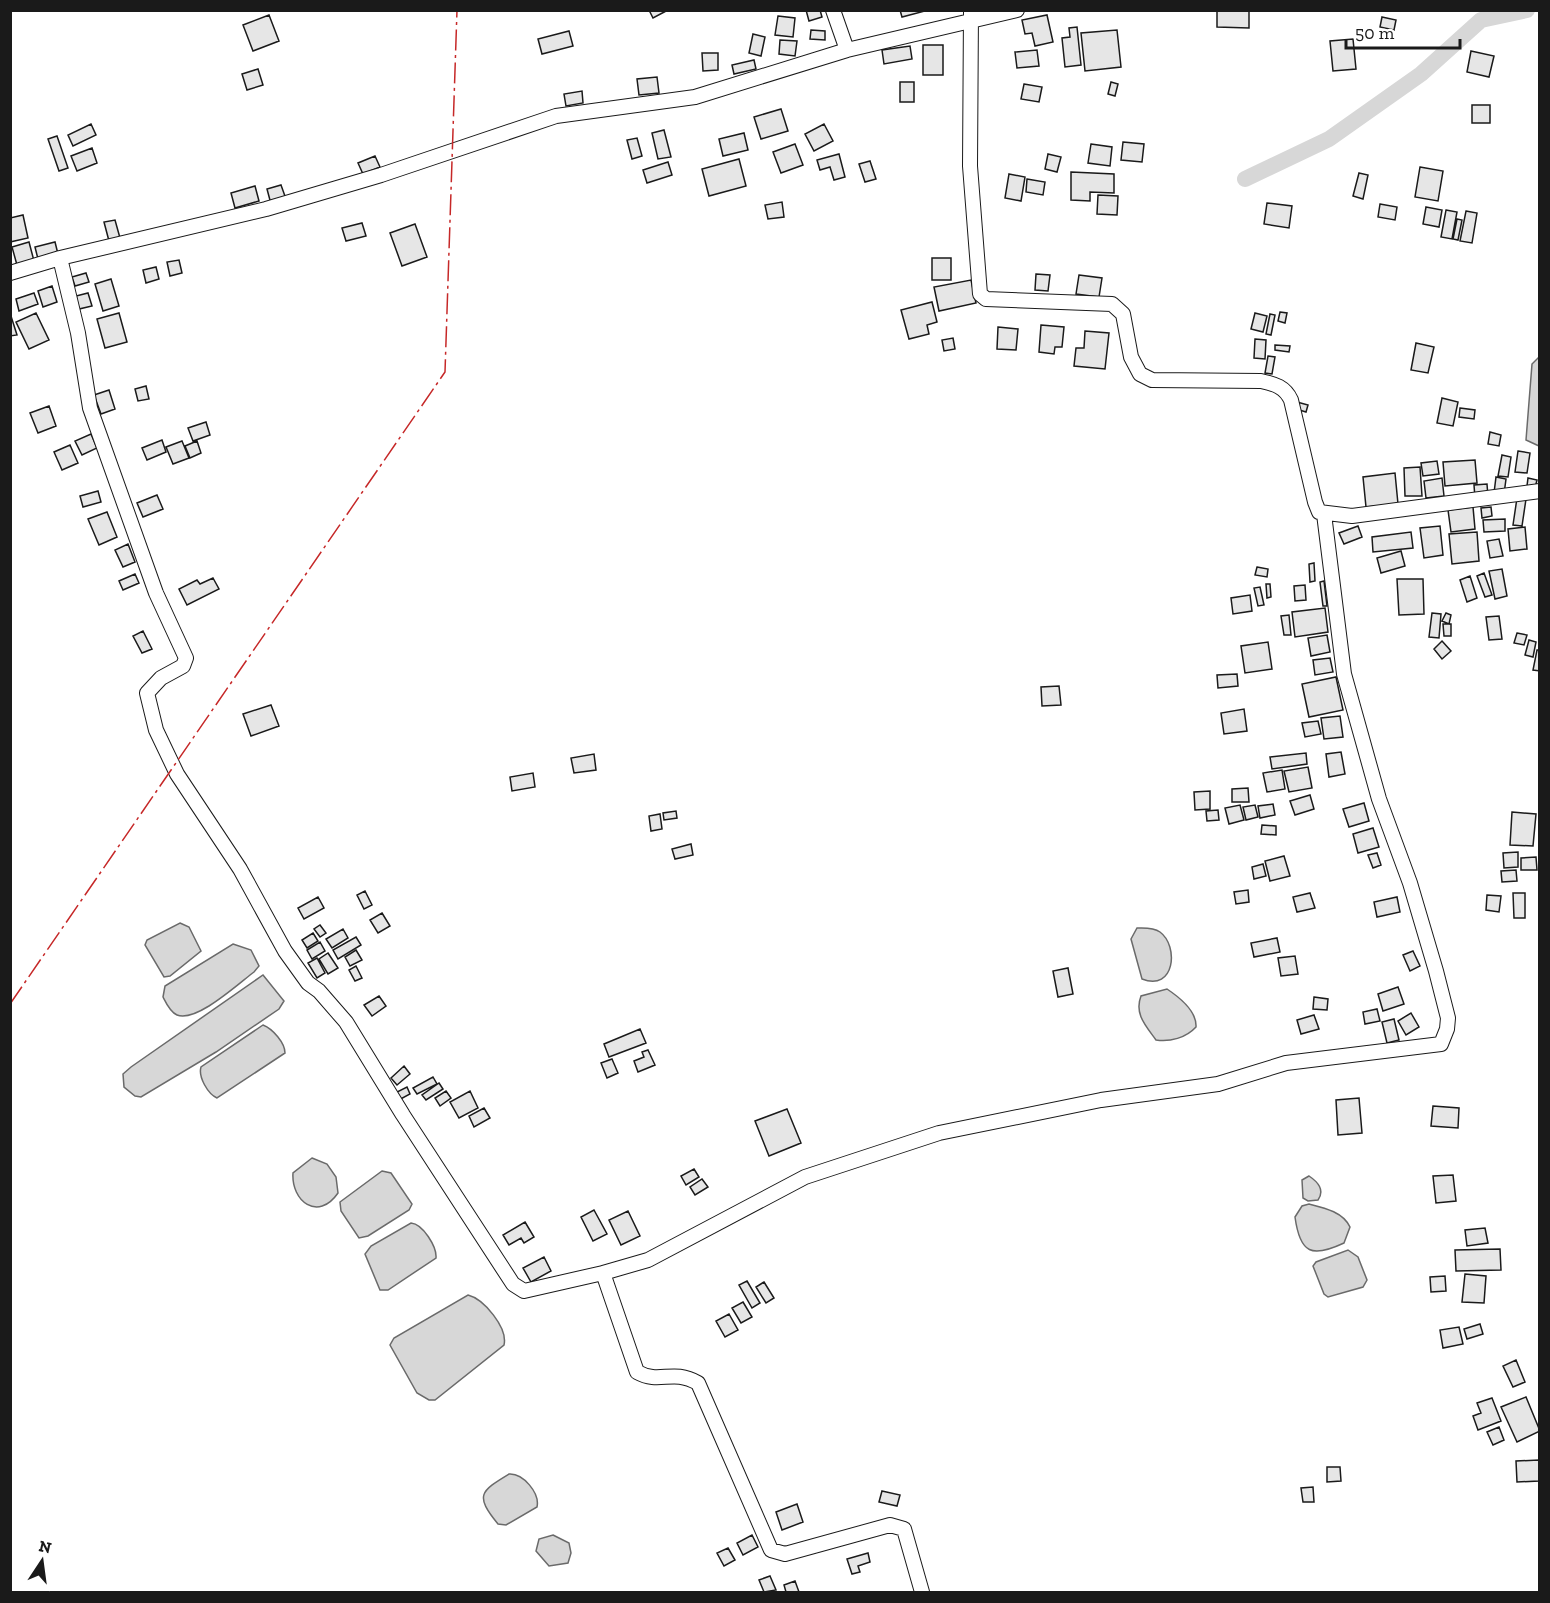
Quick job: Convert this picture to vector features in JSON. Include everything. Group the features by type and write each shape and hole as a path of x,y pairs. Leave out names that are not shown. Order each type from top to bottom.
{"street":[{"path":"832,10 847,50"},
{"path":"10,273 60,258 266,209 381,175 556,116 695,96 971,15 1017,10"},
{"path":"971,15 970,166 980,294 986,299 1112,304 1123,314 1131,357 1140,374 1152,380 1261,381 1276,384 1287,392 1291,400 1315,502 1319,512 1324,514 1352,516 1539,491"},
{"path":"60,258 80,342 90,408 156,593 186,658 183,666 161,678 147,693 156,730 177,774 240,869 285,951 308,983 319,990 346,1022 398,1108 513,1284 524,1291 648,1260 805,1177 939,1133 1101,1100 1218,1083 1286,1063 1441,1044 1447,1029 1448,1018 1436,971 1410,883 1379,799 1344,674 1324,514"},
{"path":"603,1273 637,1372 648,1378 683,1375 698,1383 771,1550 785,1554 890,1525 904,1529 922,1593"}],"shaded area":[{"path":"1539,357 1539,446 1526,440 1532,364"},
{"path":"180,923 189,927 201,951 170,976 164,977 145,945 147,940"},
{"path":"1137,928 1154,929 1160,932 1170,947 1170,966 1167,974 1161,979 1153,981 1142,979 1131,939"},
{"path":"233,944 251,950 259,966 254,972 217,1001 195,1013 185,1016 172,1012 163,997 165,986"},
{"path":"263,975 284,1001 279,1009 216,1052 141,1097 135,1096 124,1087 123,1074 131,1067"},
{"path":"1167,989 1182,1000 1194,1015 1196,1027 1188,1034 1178,1038 1156,1040 1142,1020 1139,1002 1141,996"},
{"path":"263,1025 278,1037 285,1053 217,1098 207,1089 202,1080 201,1067"},
{"path":"312,1158 327,1164 336,1177 338,1193 330,1202 314,1207 301,1199 296,1192 293,1173"},
{"path":"382,1171 391,1173 412,1204 409,1210 368,1236 359,1238 341,1211 340,1202"},
{"path":"1309,1176 1320,1186 1321,1193 1318,1200 1308,1201 1303,1198 1302,1180"},
{"path":"1309,1204 1333,1211 1347,1222 1350,1227 1344,1243 1316,1251 1304,1245 1300,1239 1295,1217 1302,1206"},
{"path":"411,1223 420,1227 428,1237 436,1258 388,1290 380,1290 365,1254 371,1246"},
{"path":"1348,1250 1358,1257 1367,1280 1363,1287 1328,1297 1324,1294 1313,1266 1316,1262"},
{"path":"468,1295 481,1302 494,1315 502,1331 504,1345 435,1400 429,1400 417,1393 390,1345 394,1338"},
{"path":"509,1474 525,1480 536,1496 537,1507 506,1525 498,1524 486,1506 484,1494 492,1485"},
{"path":"553,1535 569,1543 571,1553 568,1563 549,1566 536,1551 539,1539"}],"building":[{"path":"649,10 668,10 653,18"},
{"path":"806,10 820,10 822,17 809,21"},
{"path":"900,10 925,10 925,11 902,17"},
{"path":"1217,10 1249,10 1249,28 1217,27"},
{"path":"269,15 279,41 253,51 243,25"},
{"path":"1047,15 1053,42 1035,46 1032,33 1025,34 1022,20"},
{"path":"778,16 795,18 793,37 775,35"},
{"path":"1382,17 1396,20 1394,30 1380,27"},
{"path":"1077,27 1081,65 1065,67 1062,38 1070,37 1069,28"},
{"path":"811,30 825,31 825,40 810,39"},
{"path":"1117,30 1121,67 1085,71 1081,33"},
{"path":"569,31 573,46 542,54 538,39"},
{"path":"753,34 765,37 761,56 749,53"},
{"path":"1353,39 1356,69 1333,71 1330,41"},
{"path":"780,40 797,41 795,56 779,54"},
{"path":"923,45 943,45 943,75 923,75"},
{"path":"910,46 912,59 884,64 882,50"},
{"path":"1037,50 1039,66 1017,68 1015,52"},
{"path":"1471,51 1494,56 1489,77 1467,72"},
{"path":"702,53 718,53 718,70 703,71"},
{"path":"754,60 756,69 734,74 732,65"},
{"path":"258,69 263,85 247,90 242,74"},
{"path":"657,77 659,93 639,95 637,79"},
{"path":"900,82 914,82 914,102 900,102"},
{"path":"1111,82 1118,84 1115,96 1108,94"},
{"path":"1024,84 1042,87 1039,102 1021,99"},
{"path":"582,91 583,103 566,106 564,94"},
{"path":"1472,105 1490,105 1490,123 1472,123"},
{"path":"781,109 788,131 761,139 754,117"},
{"path":"91,124 96,135 73,146 68,135"},
{"path":"824,124 833,141 814,151 805,134"},
{"path":"664,130 671,157 658,159 652,133"},
{"path":"744,133 748,150 723,156 719,139"},
{"path":"57,136 68,168 59,171 48,139"},
{"path":"637,138 642,156 632,159 627,140"},
{"path":"1123,142 1144,144 1142,162 1121,160"},
{"path":"795,144 803,165 781,173 773,152"},
{"path":"1091,144 1112,147 1110,166 1088,163"},
{"path":"92,148 97,163 77,171 71,156"},
{"path":"839,154 845,177 834,180 830,167 820,170 817,160"},
{"path":"1048,154 1061,157 1057,172 1045,169"},
{"path":"375,156 380,167 363,174 358,163"},
{"path":"739,159 746,186 709,196 702,169"},
{"path":"870,161 876,179 865,182 859,164"},
{"path":"668,162 672,175 647,183 643,170"},
{"path":"1420,167 1443,171 1438,201 1415,197"},
{"path":"1071,172 1114,174 1114,193 1090,192 1090,201 1071,200"},
{"path":"1359,173 1368,175 1363,199 1353,196"},
{"path":"1009,174 1025,177 1021,201 1005,198"},
{"path":"1027,179 1045,182 1043,195 1026,192"},
{"path":"281,185 286,199 271,204 267,189"},
{"path":"255,186 259,201 235,208 231,193"},
{"path":"1098,195 1118,196 1117,215 1097,214"},
{"path":"782,202 784,217 768,219 765,205"},
{"path":"1267,203 1292,206 1289,228 1264,224"},
{"path":"1380,204 1397,207 1395,220 1378,217"},
{"path":"1426,207 1442,210 1439,227 1423,224"},
{"path":"1446,210 1457,212 1452,239 1441,237"},
{"path":"1466,211 1477,213 1472,243 1460,241"},
{"path":"23,215 28,238 10,242 10,218"},
{"path":"1457,219 1462,220 1458,240 1453,239"},
{"path":"115,220 120,238 109,241 104,222"},
{"path":"362,223 366,236 346,241 342,228"},
{"path":"415,224 427,257 402,266 390,233"},
{"path":"29,242 34,261 17,265 12,247"},
{"path":"55,242 58,254 38,259 35,247"},
{"path":"932,258 951,258 951,280 932,280"},
{"path":"179,260 182,273 170,276 167,262"},
{"path":"156,267 159,279 146,283 143,270"},
{"path":"86,273 89,282 75,286 72,277"},
{"path":"1036,274 1050,275 1048,291 1035,290"},
{"path":"1079,275 1102,278 1099,297 1076,294"},
{"path":"111,279 119,306 103,311 95,284"},
{"path":"971,280 976,303 939,311 934,287"},
{"path":"52,286 57,302 43,307 38,291"},
{"path":"34,293 38,304 19,311 16,299"},
{"path":"88,293 92,306 79,309 76,296"},
{"path":"932,302 937,322 927,325 929,334 909,339 901,310"},
{"path":"1280,312 1287,313 1285,323 1278,321"},
{"path":"10,313 17,335 10,336"},
{"path":"36,313 49,340 29,349 16,322"},
{"path":"119,313 127,342 105,348 97,319"},
{"path":"1255,313 1267,316 1263,332 1251,329"},
{"path":"1270,314 1275,315 1271,335 1266,334"},
{"path":"1041,325 1064,327 1062,347 1055,347 1054,354 1039,352"},
{"path":"998,327 1018,329 1016,350 997,349"},
{"path":"1085,331 1109,333 1105,369 1074,366 1076,348 1084,348"},
{"path":"953,338 955,349 944,351 942,340"},
{"path":"1255,339 1266,340 1265,359 1254,358"},
{"path":"1416,343 1434,347 1428,373 1411,370"},
{"path":"1275,345 1290,346 1289,352 1275,350"},
{"path":"1268,356 1275,357 1272,374 1265,373"},
{"path":"146,386 149,399 138,401 135,389"},
{"path":"109,390 115,409 101,414 94,395"},
{"path":"1442,398 1458,402 1453,426 1437,423"},
{"path":"1297,402 1308,405 1306,412 1296,409"},
{"path":"49,406 56,426 38,433 30,413"},
{"path":"1460,408 1475,410 1474,419 1459,417"},
{"path":"206,422 210,435 193,441 188,428"},
{"path":"1490,432 1501,435 1499,446 1488,444"},
{"path":"91,434 97,448 82,455 75,441"},
{"path":"162,440 166,452 147,460 142,448"},
{"path":"182,441 189,458 173,464 166,447"},
{"path":"197,441 201,453 190,458 185,446"},
{"path":"70,445 78,463 62,470 54,452"},
{"path":"1518,451 1530,453 1527,473 1515,472"},
{"path":"1502,455 1511,457 1508,477 1498,476"},
{"path":"1475,460 1477,483 1445,486 1443,462"},
{"path":"1437,461 1439,474 1423,476 1421,463"},
{"path":"1420,467 1422,496 1405,496 1404,468"},
{"path":"1395,473 1398,504 1366,507 1363,477"},
{"path":"1496,477 1506,479 1504,494 1494,493"},
{"path":"1442,478 1444,496 1426,498 1424,481"},
{"path":"1528,478 1537,480 1535,488 1527,486"},
{"path":"1487,484 1488,497 1475,498 1474,485"},
{"path":"98,491 101,502 83,507 80,496"},
{"path":"157,495 163,509 143,517 137,503"},
{"path":"1517,498 1526,499 1522,526 1513,525"},
{"path":"1473,507 1475,529 1451,532 1448,510"},
{"path":"1491,507 1492,516 1482,518 1481,508"},
{"path":"107,512 117,537 99,545 88,519"},
{"path":"1505,519 1505,531 1484,532 1483,520"},
{"path":"1358,526 1362,537 1344,544 1339,533"},
{"path":"1440,526 1443,555 1424,558 1420,528"},
{"path":"1525,527 1527,549 1510,551 1508,529"},
{"path":"1411,532 1413,548 1373,552 1372,537"},
{"path":"1477,532 1479,561 1452,564 1449,534"},
{"path":"1499,539 1503,556 1490,558 1487,541"},
{"path":"128,544 135,562 123,567 115,550"},
{"path":"1401,551 1405,566 1381,573 1377,558"},
{"path":"1314,563 1315,581 1310,582 1309,564"},
{"path":"1257,567 1268,569 1267,577 1255,575"},
{"path":"1502,569 1507,596 1495,599 1489,571"},
{"path":"1484,573 1492,595 1485,597 1477,576"},
{"path":"135,574 139,583 123,590 119,581"},
{"path":"1470,576 1477,598 1467,602 1460,580"},
{"path":"213,578 219,589 187,605 179,589 197,580 200,584"},
{"path":"1397,579 1423,579 1424,614 1399,615"},
{"path":"1324,581 1327,606 1323,606 1320,582"},
{"path":"1266,584 1270,584 1271,597 1267,598"},
{"path":"1305,585 1306,600 1295,601 1294,586"},
{"path":"1260,587 1264,605 1258,606 1254,588"},
{"path":"1250,595 1252,611 1233,614 1231,598"},
{"path":"1325,608 1328,632 1295,637 1292,612"},
{"path":"1432,613 1441,614 1439,638 1429,637"},
{"path":"1446,613 1451,615 1449,624 1442,621"},
{"path":"1289,615 1291,635 1284,635 1281,616"},
{"path":"1499,616 1502,639 1489,640 1486,617"},
{"path":"1443,624 1451,624 1451,636 1444,636"},
{"path":"143,631 152,649 142,653 133,636"},
{"path":"1517,633 1527,635 1524,645 1514,643"},
{"path":"1327,635 1330,652 1311,656 1308,638"},
{"path":"1529,640 1536,642 1533,657 1525,655"},
{"path":"1442,641 1451,651 1442,659 1434,649"},
{"path":"1268,642 1272,669 1245,673 1241,646"},
{"path":"1537,650 1540,650 1540,671 1533,670"},
{"path":"1330,658 1333,672 1315,675 1313,660"},
{"path":"1237,674 1238,686 1218,688 1217,675"},
{"path":"1336,677 1343,710 1309,717 1302,684"},
{"path":"1059,686 1061,705 1042,706 1041,687"},
{"path":"271,705 279,726 251,736 243,714"},
{"path":"1244,709 1247,731 1224,734 1221,713"},
{"path":"1340,716 1343,737 1324,739 1321,718"},
{"path":"1318,721 1321,734 1305,737 1302,723"},
{"path":"1341,752 1345,774 1329,777 1326,754"},
{"path":"1306,753 1307,764 1272,769 1270,757"},
{"path":"594,754 596,770 574,773 571,758"},
{"path":"1308,767 1312,788 1289,792 1284,771"},
{"path":"1282,770 1285,789 1267,792 1263,773"},
{"path":"533,773 535,787 512,791 510,777"},
{"path":"1248,788 1249,802 1232,802 1232,789"},
{"path":"1210,791 1210,809 1195,810 1194,792"},
{"path":"1310,795 1314,809 1295,815 1290,801"},
{"path":"1364,803 1369,821 1349,827 1343,809"},
{"path":"1273,804 1275,815 1260,818 1258,806"},
{"path":"1240,805 1244,820 1229,824 1225,808"},
{"path":"1255,805 1258,817 1246,820 1243,807"},
{"path":"1218,810 1219,820 1207,821 1206,811"},
{"path":"676,811 677,818 664,820 663,813"},
{"path":"1512,812 1536,814 1533,846 1510,845"},
{"path":"660,814 662,829 651,831 649,816"},
{"path":"1262,825 1276,826 1276,835 1261,834"},
{"path":"1373,828 1379,847 1358,853 1353,834"},
{"path":"691,844 693,855 675,859 672,849"},
{"path":"1518,852 1518,867 1504,868 1503,853"},
{"path":"1377,853 1381,865 1373,868 1368,855"},
{"path":"1284,856 1290,876 1270,881 1265,861"},
{"path":"1536,857 1537,870 1521,870 1521,858"},
{"path":"1263,864 1266,876 1254,879 1252,867"},
{"path":"1516,870 1517,881 1502,882 1501,871"},
{"path":"1248,890 1249,902 1236,904 1234,892"},
{"path":"365,891 372,905 364,909 357,895"},
{"path":"1310,893 1315,908 1297,912 1293,897"},
{"path":"1513,893 1525,893 1525,918 1514,918"},
{"path":"1487,895 1501,896 1499,912 1486,910"},
{"path":"318,897 324,908 304,919 298,908"},
{"path":"1397,897 1400,912 1377,917 1374,902"},
{"path":"382,913 390,926 378,933 370,920"},
{"path":"320,925 326,933 320,937 314,929"},
{"path":"343,929 348,938 332,948 326,939"},
{"path":"313,933 318,941 307,948 302,940"},
{"path":"356,937 361,945 338,959 333,950"},
{"path":"1277,938 1280,952 1254,957 1251,943"},
{"path":"320,942 325,951 312,959 307,950"},
{"path":"356,950 362,960 350,966 345,957"},
{"path":"1413,951 1420,966 1410,971 1403,955"},
{"path":"328,953 338,968 328,974 319,959"},
{"path":"1295,956 1298,974 1281,976 1278,958"},
{"path":"317,958 325,973 317,978 308,963"},
{"path":"356,966 362,978 355,981 349,970"},
{"path":"1068,968 1073,994 1058,997 1053,971"},
{"path":"1398,987 1404,1004 1383,1011 1378,994"},
{"path":"379,996 386,1006 372,1016 364,1005"},
{"path":"1314,997 1328,999 1327,1010 1313,1009"},
{"path":"1377,1009 1380,1021 1365,1024 1363,1012"},
{"path":"1411,1013 1419,1027 1406,1035 1398,1021"},
{"path":"1314,1015 1319,1029 1301,1034 1297,1020"},
{"path":"1394,1019 1399,1040 1387,1043 1382,1022"},
{"path":"640,1029 646,1043 609,1057 604,1044"},
{"path":"648,1050 655,1065 638,1072 634,1061 644,1057 642,1052"},
{"path":"612,1059 618,1073 607,1078 601,1063"},
{"path":"404,1066 410,1074 397,1085 391,1078"},
{"path":"433,1077 437,1084 417,1094 413,1088"},
{"path":"439,1083 443,1089 426,1100 422,1095"},
{"path":"407,1087 410,1094 397,1101 393,1094"},
{"path":"446,1091 451,1098 440,1106 435,1098"},
{"path":"470,1091 478,1108 459,1118 450,1102"},
{"path":"1359,1098 1362,1133 1338,1135 1336,1100"},
{"path":"1433,1106 1459,1108 1458,1128 1431,1126"},
{"path":"484,1108 490,1118 474,1127 469,1116"},
{"path":"787,1109 801,1143 769,1156 755,1121"},
{"path":"694,1169 699,1177 686,1185 681,1176"},
{"path":"1453,1175 1456,1201 1436,1203 1433,1176"},
{"path":"702,1179 708,1187 695,1195 690,1187"},
{"path":"594,1210 607,1234 593,1241 581,1217"},
{"path":"628,1211 640,1236 621,1245 609,1220"},
{"path":"525,1222 534,1237 524,1243 521,1238 509,1245 503,1235"},
{"path":"1485,1228 1488,1243 1467,1246 1465,1230"},
{"path":"1500,1249 1501,1270 1456,1271 1455,1250"},
{"path":"544,1257 551,1271 531,1282 523,1268"},
{"path":"1465,1274 1486,1276 1484,1303 1462,1302"},
{"path":"1445,1276 1446,1291 1431,1292 1430,1277"},
{"path":"747,1281 760,1303 752,1308 739,1285"},
{"path":"764,1282 774,1298 766,1303 756,1287"},
{"path":"743,1302 752,1317 741,1323 732,1308"},
{"path":"729,1314 738,1330 725,1337 716,1321"},
{"path":"1480,1324 1483,1334 1467,1339 1464,1329"},
{"path":"1459,1327 1463,1344 1443,1348 1440,1330"},
{"path":"1516,1360 1525,1382 1513,1387 1503,1366"},
{"path":"1526,1397 1540,1431 1517,1442 1501,1407"},
{"path":"1492,1398 1501,1421 1478,1430 1473,1416 1481,1413 1477,1403"},
{"path":"1499,1427 1504,1440 1493,1445 1487,1432"},
{"path":"1539,1460 1539,1481 1517,1482 1516,1461"},
{"path":"1327,1467 1340,1467 1341,1481 1327,1482"},
{"path":"1313,1487 1314,1502 1303,1502 1301,1488"},
{"path":"882,1491 900,1495 897,1506 879,1502"},
{"path":"797,1504 803,1522 782,1530 776,1512"},
{"path":"752,1535 758,1547 743,1555 737,1543"},
{"path":"728,1548 735,1560 724,1566 717,1553"},
{"path":"868,1553 870,1562 858,1566 860,1572 852,1574 847,1559"},
{"path":"770,1576 776,1590 764,1592 759,1580"},
{"path":"795,1581 799,1592 786,1592 784,1585"}],"waterway":[{"path":"1245,179 1329,139 1421,74 1481,20 1527,10"}],"power":[{"path":"10,1004 445,372 457,10"}]}
